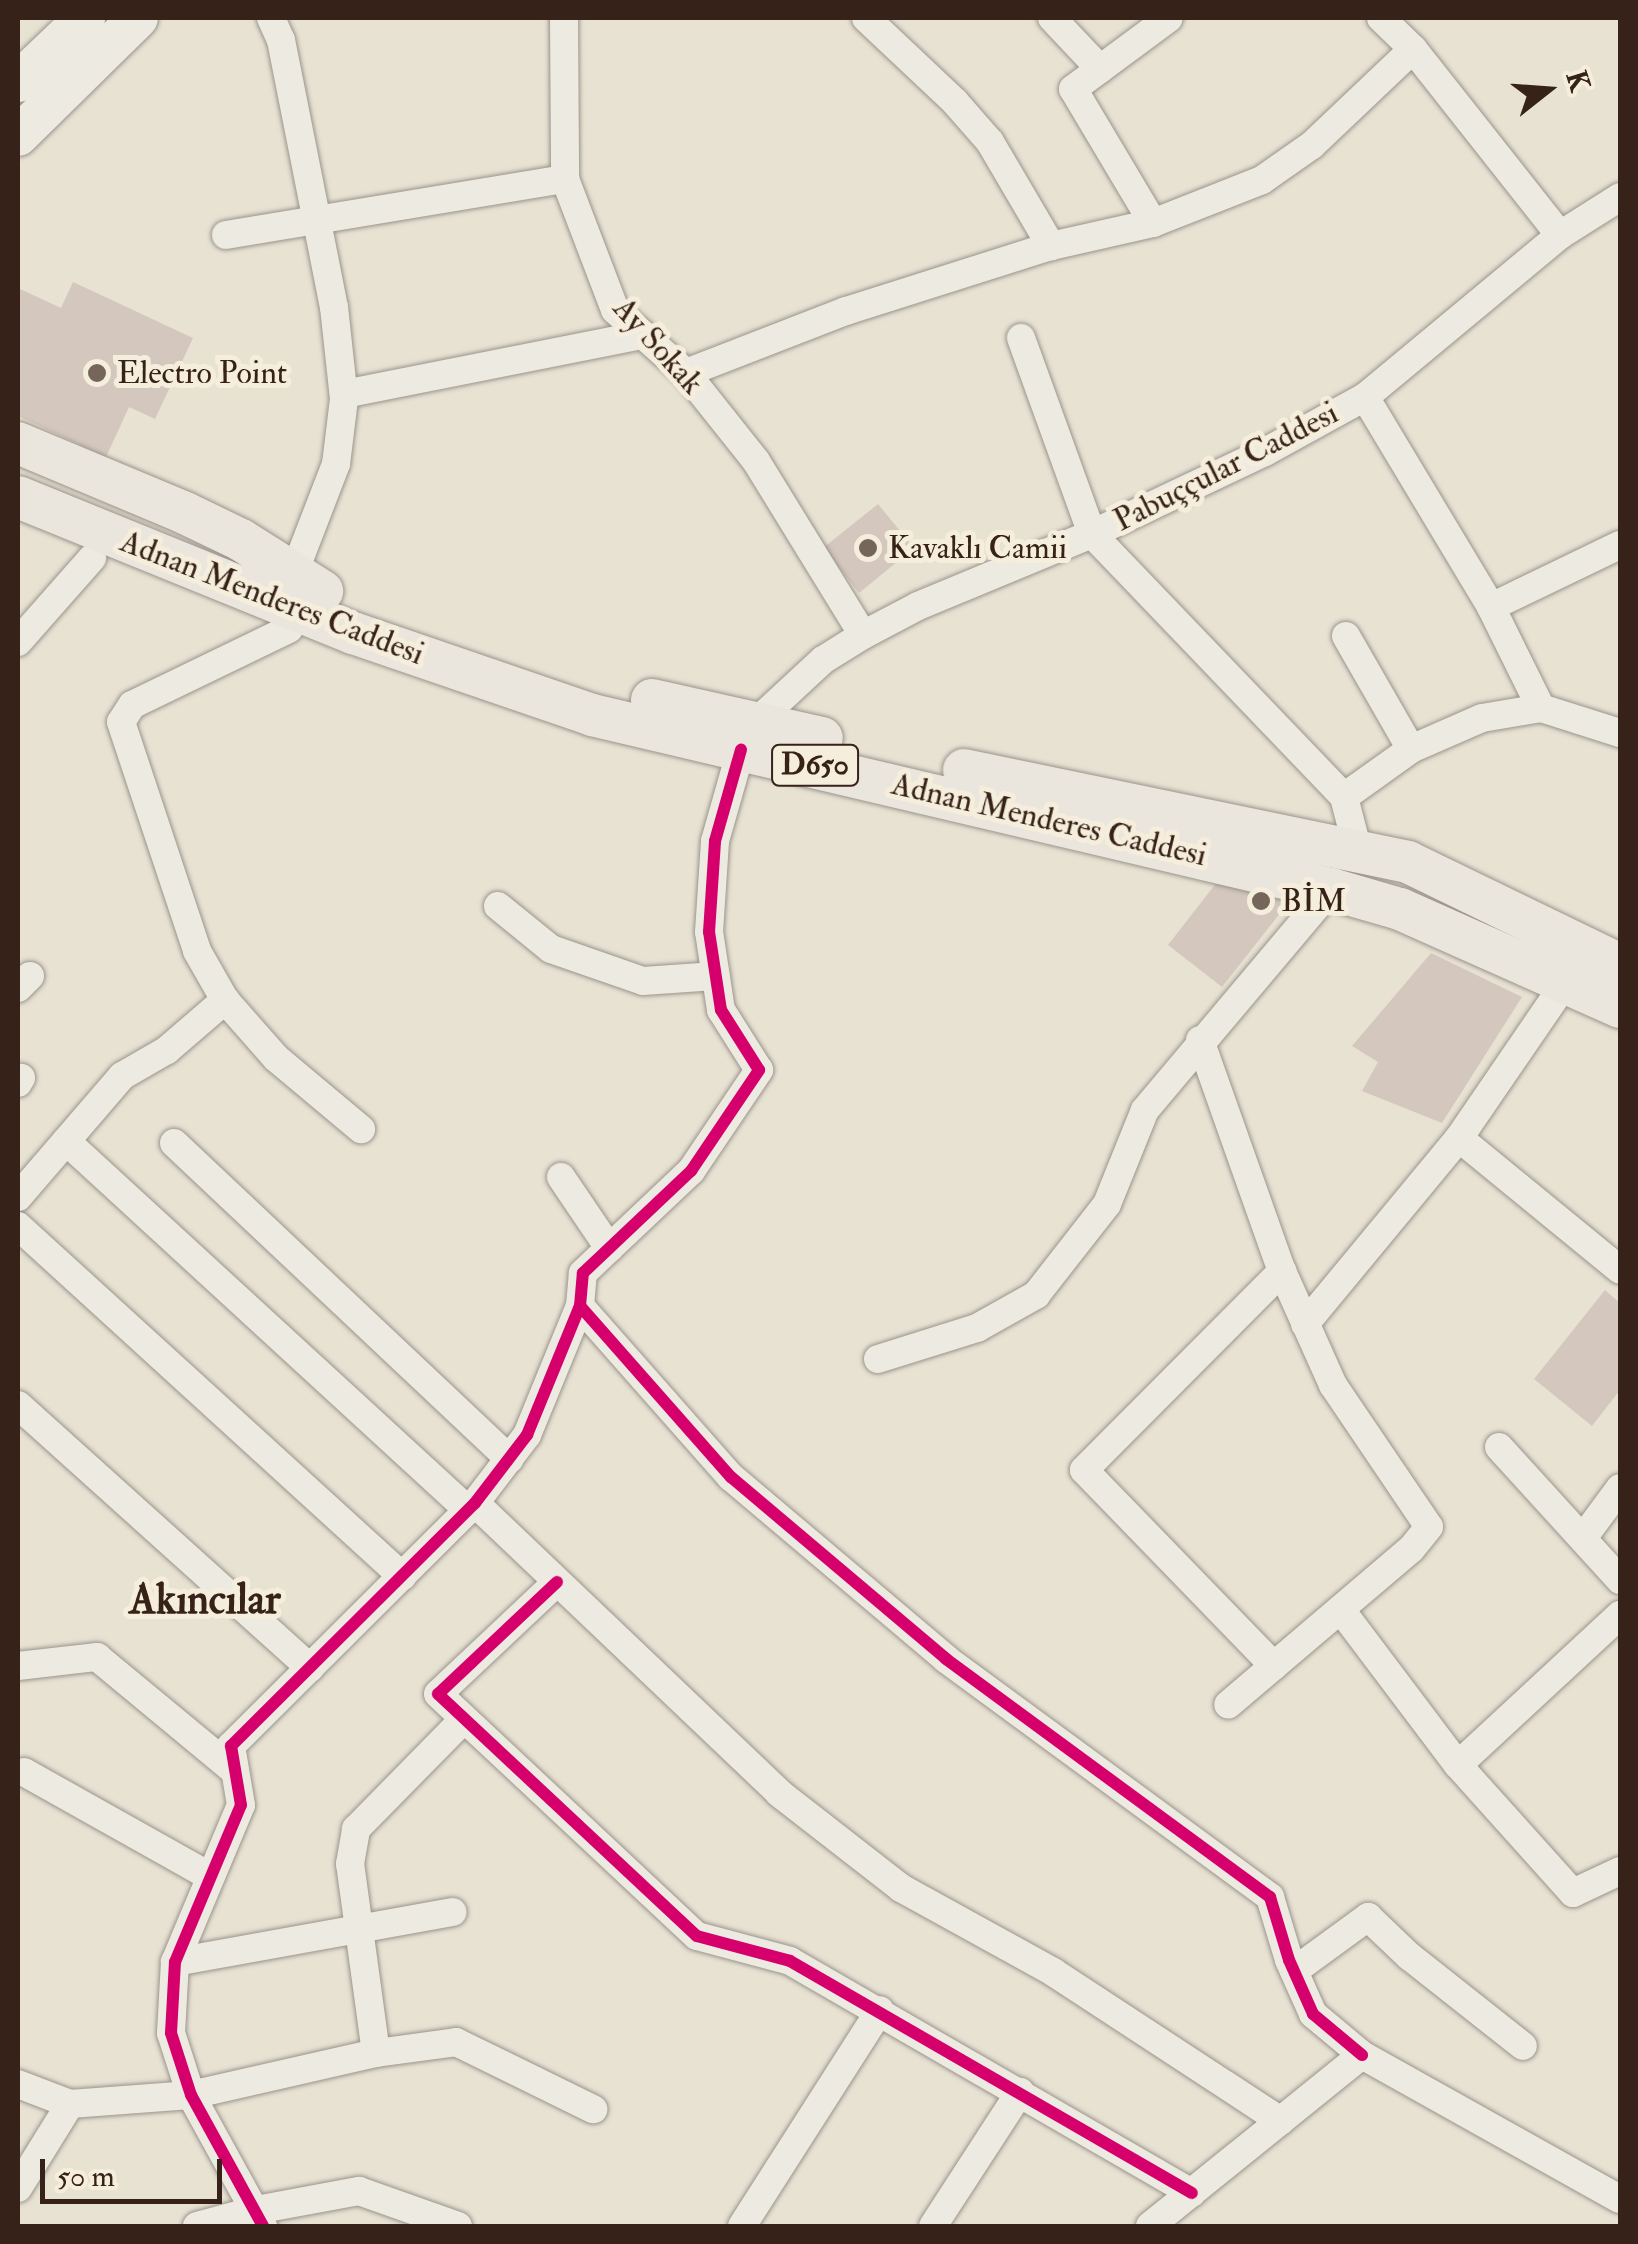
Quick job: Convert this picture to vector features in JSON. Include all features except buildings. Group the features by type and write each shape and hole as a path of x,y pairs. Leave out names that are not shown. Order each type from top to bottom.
{"main road":[{"path":"18,82 85,18"},
{"path":"18,136 138,18"},
{"path":"18,443 184,513 308,582"},
{"name":"Adnan Menderes Caddesi","path":"18,469 543,671 748,736 1400,909 1620,1007"},
{"name":"Adnan Menderes Caddesi","path":"18,497 354,633 592,715 748,736 1408,862 1620,965"},
{"path":"18,529 289,629 354,633"}],"street":[{"path":"271,18 281,40 334,307 344,394 336,464 308,582"},
{"name":"Ay Sokak","path":"564,18 565,179 615,310 686,373 756,461 863,635"},
{"path":"866,18 955,102 990,142 1051,246"},
{"path":"1052,18 1100,69"},
{"path":"1153,223 1072,90 1168,18"},
{"path":"1381,18 1413,49 1560,235"},
{"path":"686,373 846,311 1051,246 1153,223 1262,180 1312,145 1413,49"},
{"path":"226,235 565,179"},
{"name":"Pabuççular Caddesi","path":"748,736 823,660 863,635 918,606 1092,534 1265,452 1365,397 1560,235 1620,197"},
{"path":"344,394 642,334"},
{"path":"1021,338 1092,534 1344,798 1358,850"},
{"path":"1365,397 1491,607 1541,708"},
{"path":"1491,607 1620,545"},
{"path":"18,642 92,558"},
{"path":"289,629 132,706 121,722 197,951 225,1000 276,1058 361,1130"},
{"path":"1346,636 1411,749"},
{"path":"1344,798 1411,749 1482,718 1541,708 1620,733"},
{"path":"260,2218 191,2096 171,2032 175,1962 241,1805 231,1746 472,1506 509,1459 527,1435 580,1306 583,1273 692,1171 758,1070 721,1010 709,932 714,840 748,736"},
{"path":"878,1359 976,1328 1036,1295 1106,1204 1145,1110 1331,889"},
{"path":"498,906 551,949 643,981 716,976"},
{"path":"1305,1324 1459,1138 1566,982"},
{"path":"18,1197 122,1076 167,1050 225,1000"},
{"path":"1200,1040 1282,1271 1333,1385 1429,1527 1341,1610 1228,1705"},
{"path":"1459,1138 1620,1270"},
{"path":"66,1140 558,1582 779,1793 901,1888 1053,1972 1281,2121"},
{"path":"174,1143 509,1459"},
{"path":"561,1177 610,1248"},
{"path":"18,1226 402,1576"},
{"path":"1274,1666 1084,1470 1282,1271"},
{"path":"580,1306 730,1477 946,1659 1270,1897 1294,1971 1313,2014 1362,2055 1620,2200"},
{"path":"18,1405 310,1668"},
{"path":"1499,1447 1620,1580"},
{"path":"1582,1538 1620,1488"},
{"path":"558,1582 438,1694 697,1936 790,1962 880,2010 1192,2192"},
{"path":"1341,1610 1458,1764 1574,1893 1620,1871"},
{"path":"1458,1764 1620,1616"},
{"path":"18,1666 97,1657 235,1771"},
{"path":"376,2052 350,1864 356,1829 464,1718"},
{"path":"24,1772 211,1877"},
{"path":"175,1962 453,1912"},
{"path":"1294,1971 1368,1917 1409,1956 1523,2046"},
{"path":"742,2226 880,2010"},
{"path":"18,2084 70,2104 191,2096 376,2052 456,2042 593,2109"},
{"path":"1150,2226 1362,2055"},
{"path":"934,2226 1020,2092"},
{"path":"18,2188 70,2104"},
{"path":"197,2226 260,2218 359,2191 458,2226"}],"cycle path":[{"path":"263,2226 191,2095 171,2033 175,1962 241,1805 231,1746 475,1503 527,1435 580,1306 583,1273 691,1171 759,1070 721,1010 709,932 715,841 741,750"},
{"path":"580,1306 731,1477 946,1659 1270,1897 1289,1960 1313,2014 1362,2055"},
{"path":"557,1582 438,1694 697,1936 790,1961 1192,2193"}],"place":[{"name":"Electro Point","path":"97,373"},
{"name":"Kavaklı Camii","path":"868,548"},
{"name":"BİM","path":"1261,901"}],"district":[{"name":"Akıncılar","path":"205,1600"}]}
